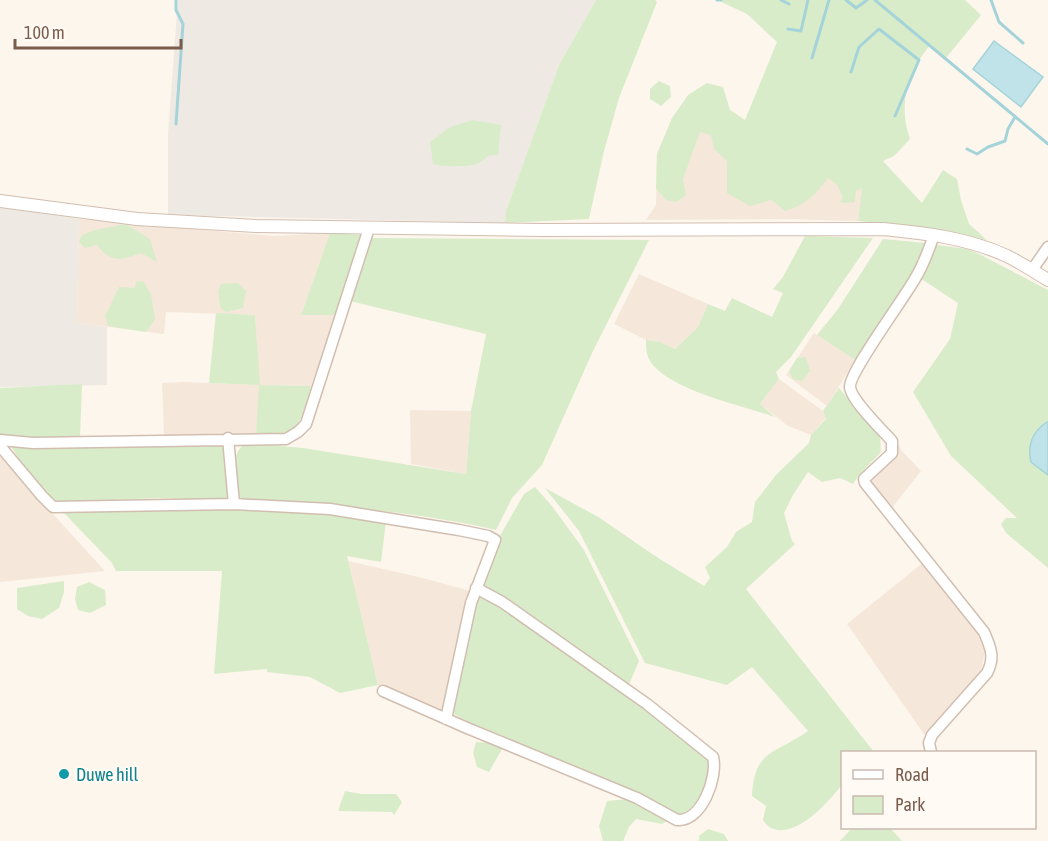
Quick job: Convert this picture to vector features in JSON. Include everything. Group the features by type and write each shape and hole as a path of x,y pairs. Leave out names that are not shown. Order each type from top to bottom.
{"street":[{"path":"0,201 174,222 256,226 542,230 883,229 934,235 982,247 1007,256 1048,280"},
{"path":"0,440 33,443 228,438 286,439 306,424 369,228"},
{"path":"931,751 929,743 932,735 987,673 993,663 992,648 984,632 865,483 864,479 868,474 892,453 892,441 850,388 852,379 876,338 917,276 934,235"},
{"path":"1032,270 1048,247"},
{"path":"228,438 234,504"},
{"path":"0,446 53,507 234,504 361,513 488,536 495,540 476,588 446,719"},
{"path":"383,691 637,798 677,820 683,820 694,814 710,790 715,774 713,757 647,704 502,602 476,588"}],"shaded area":[{"path":"178,0 596,0 559,65 506,211 505,223 168,215 168,134"},
{"path":"672,118 865,169 858,221 646,220 656,205 657,156"},
{"path":"0,206 79,219 77,323 107,327 107,385 0,387"},
{"path":"79,219 274,236 330,233 301,315 336,315 311,386 260,385 256,434 164,435 162,383 259,385 255,315 166,312 164,334 77,323"},
{"path":"639,274 708,304 698,327 675,349 660,342 646,340 614,324"},
{"path":"814,333 855,360 827,406 786,375"},
{"path":"779,379 823,411 826,418 811,435 788,426 760,404"},
{"path":"410,410 471,411 466,474 411,464"},
{"path":"899,444 901,450 921,471 891,509 868,484 870,476 894,458"},
{"path":"0,456 105,571 0,582"},
{"path":"348,561 471,591 445,708 442,712 378,685"},
{"path":"925,561 979,635 985,651 981,671 926,737 847,624"}],"green space":[{"path":"596,0 655,0 657,2 619,98 604,151 589,219 505,223 506,211 559,65"},
{"path":"717,0 965,0 981,15 946,58 930,45 922,56 910,78 905,102 906,126 910,139 894,156 883,161 922,203 943,170 957,179 969,224 987,240 943,230 858,221 862,188 856,191 855,202 840,202 843,198 837,185 828,178 810,199 792,209 785,211 772,200 750,206 727,193 727,161 714,149 711,135 700,132 683,179 686,195 677,202 666,200 656,189 657,154 672,118 688,95 707,83 723,87 730,110 745,120 777,42 747,14"},
{"path":"659,81 670,86 671,97 661,106 650,99 650,89"},
{"path":"473,120 501,125 498,155 487,157 472,165 433,164 430,142 450,127"},
{"path":"126,224 150,239 157,262 141,253 122,259 112,258 97,245 85,248 79,242 82,235 95,230"},
{"path":"330,233 361,235 362,240 336,315 301,315"},
{"path":"805,236 873,238 791,357 776,372 779,379 760,404 775,417 687,388 657,370 648,357 646,340 660,342 675,349 698,327 708,304 725,311 732,298 772,317 783,293 773,289 783,277"},
{"path":"371,238 649,240 593,351 542,465 512,498 496,530 434,518 372,510 246,501 236,495 235,459 246,443 303,448 466,474 471,411 486,334 350,301"},
{"path":"883,239 926,243 911,279 880,320 855,360 817,335 838,309"},
{"path":"937,245 967,249 977,253 1048,290 1048,568 1006,533 1001,524 1006,518 1017,518 951,456 913,392 950,339 958,303 920,278"},
{"path":"143,281 151,294 155,319 146,332 108,326 105,316 119,287 135,288 136,282"},
{"path":"238,283 246,291 243,308 226,312 220,307 218,291 221,284"},
{"path":"216,313 255,315 260,385 311,386 300,421 291,431 278,435 256,434 259,385 209,383"},
{"path":"806,357 810,371 802,381 793,379 789,371 797,358"},
{"path":"82,384 80,438 0,436 0,388"},
{"path":"839,388 880,436 881,452 853,484 840,478 822,482 808,472 784,513 792,541 795,544 746,589 873,751 841,751 841,786 812,816 793,828 783,830 769,827 763,820 766,806 752,796 757,769 769,754 808,731 752,667 727,685 645,663 579,531 545,488 600,518 704,586 710,578 705,567 727,547 736,532 752,522 755,502 776,475 809,443 811,435 826,419 823,411"},
{"path":"10,445 223,446 228,495 225,500 158,498 61,502 49,498"},
{"path":"535,487 584,550 639,661 628,687 480,587 501,534 524,494"},
{"path":"219,506 304,511 386,521 381,562 347,556 378,685 340,693 310,677 267,672 267,669 214,674 222,571 116,571 112,563 64,513 66,510"},
{"path":"64,581 64,592 59,608 42,619 28,616 17,609 17,588"},
{"path":"89,582 105,590 106,605 90,613 78,610 75,599 77,587"},
{"path":"477,593 637,701 708,757 708,782 697,804 684,815 675,814 644,795 494,734 454,714 452,704"},
{"path":"476,742 492,743 502,749 489,772 477,767 473,753"},
{"path":"345,791 362,794 396,794 402,802 394,815 392,812 338,811"},
{"path":"629,799 667,821 662,824 636,819 629,827 623,841 603,841 599,826 607,801"},
{"path":"708,829 724,834 728,841 699,841 699,836"},
{"path":"851,829 891,829 902,841 840,841"}],"water":[{"path":"994,41 1043,77 1021,107 973,69"},
{"path":"1047,422 1048,475 1031,462 1030,450 1034,435"}],"waterway":[{"path":"176,0 176,10 183,24 176,124"},
{"path":"781,0 789,4"},
{"path":"788,29 801,31 808,0"},
{"path":"812,58 829,0"},
{"path":"846,0 856,8 867,0"},
{"path":"875,0 1048,144"},
{"path":"991,0 999,22 1023,43"},
{"path":"851,72 859,47 879,29 919,60 895,116"},
{"path":"967,149 977,154 1005,141 1008,129 1015,117"}],"place":[{"name":"Duwe hill","path":"64,774"}]}
